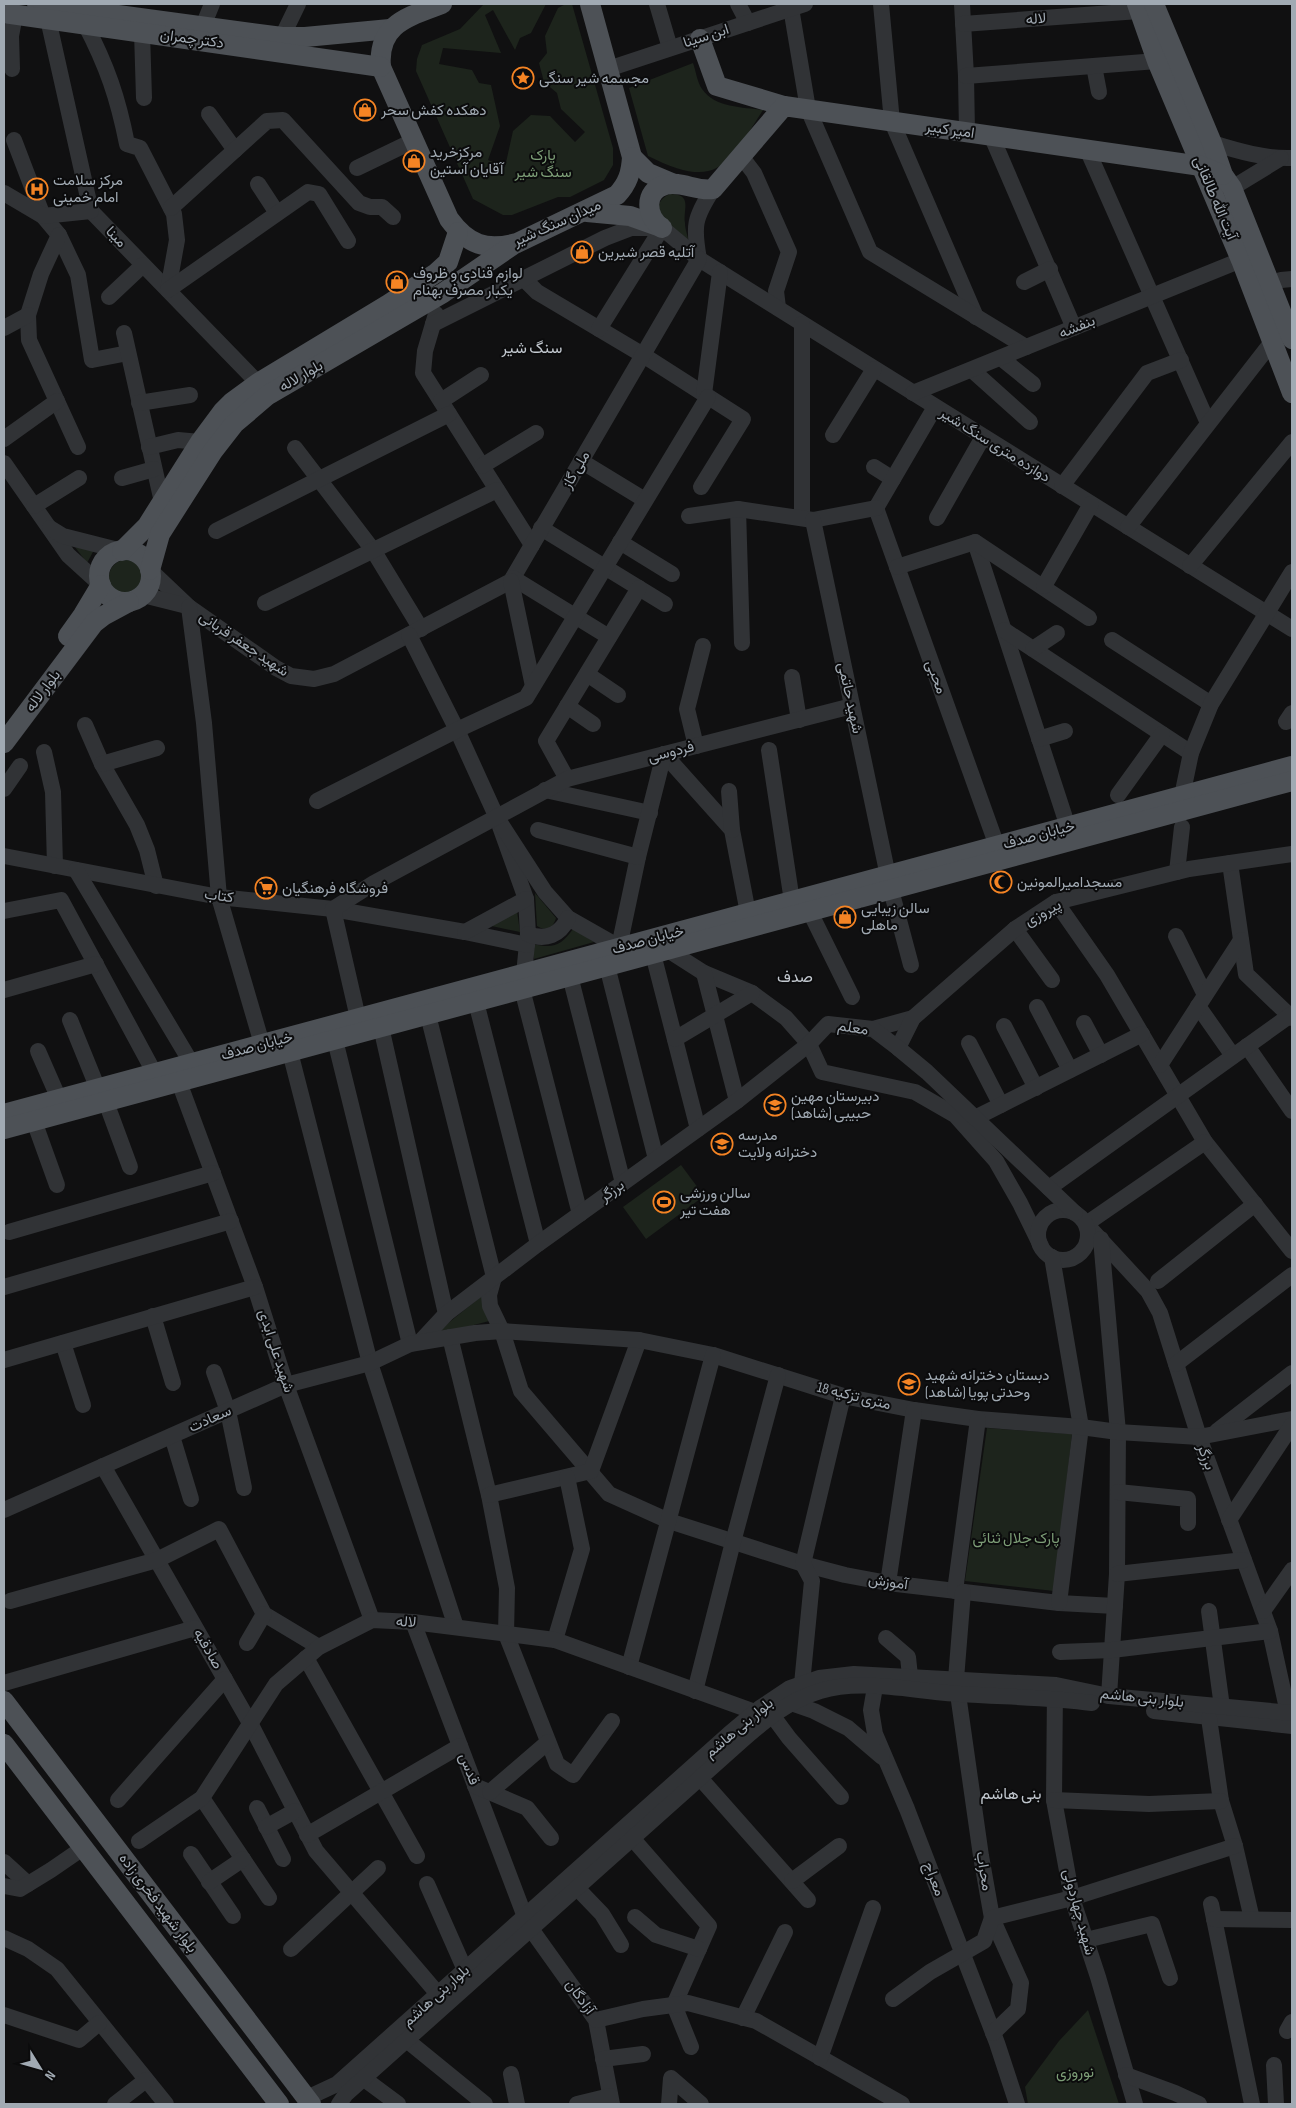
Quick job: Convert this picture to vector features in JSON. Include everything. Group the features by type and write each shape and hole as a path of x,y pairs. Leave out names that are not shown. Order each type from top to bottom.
{"main road":[{"path":"390,29 415,8 442,4"},
{"name":"میدان سنگ شیر","path":"390,29 383,40 380,53 381,67 448,219 458,232 471,241 486,246 502,247 517,243 617,195 626,184 632,171 632,157 590,4"},
{"name":"آیت الله طالقانی","path":"1143,6 1157,61 1212,143 1227,182 1275,286 1291,335"},
{"name":"آیت الله طالقانی","path":"1143,6 1184,99 1201,166 1241,260 1275,286"},
{"name":"دکتر چمران","path":"43,12 85,24 381,67"},
{"name":"دکتر چمران","path":"9,14 43,12 203,26 282,37 305,37 390,29"},
{"path":"353,62 360,57 364,48 362,39 355,32"},
{"name":"امیر کبیر","path":"700,38 718,86 784,106 1201,166 1227,182"},
{"path":"632,157 648,173 674,184 696,189 713,189 784,106"},
{"path":"662,228 652,218 649,204 651,198 660,187 674,184"},
{"path":"582,212 630,216 662,228"},
{"path":"443,292 448,262 458,232"},
{"name":"بلوار لاله","path":"150,570 160,534 213,451 246,412 268,395 443,292 517,243"},
{"name":"بلوار لاله","path":"122,551 147,526 200,442 223,411 242,393 387,305 448,262"},
{"name":"آیت الله طالقانی","path":"1275,286 1272,342 1292,393"},
{"path":"122,551 137,553 143,558 150,570 150,582 136,599 114,600 108,596 100,585 100,572 105,560 122,551"},
{"name":"بلوار لاله","path":"4,723 83,615 100,585"},
{"name":"بلوار لاله","path":"4,744 94,624 102,616 136,599"},
{"name":"خیابان صدف","path":"4,1129 34,1121 155,1074 358,1018 523,981 570,976 810,912 997,846 1292,766"},
{"name":"خیابان صدف","path":"4,1114 59,1099 102,1095 179,1082 476,1002 523,981 619,947 792,901 889,883 1292,782"},
{"name":"بلوار شهید فخری زاده","path":"4,1702 309,2101"},
{"name":"بلوار شهید فخری زاده","path":"4,1744 279,2104"},
{"path":"127,1905 148,1890"}],"street":[{"path":"203,26 212,4"},
{"path":"282,37 298,4"},
{"path":"657,4 670,48"},
{"path":"738,4 748,23"},
{"path":"881,4 892,122 976,317"},
{"path":"962,4 967,132"},
{"path":"798,6 808,109 870,252 1026,347"},
{"name":"ابن سینا","path":"608,69 798,6"},
{"name":"لاله","path":"963,24 1143,6"},
{"path":"4,193 43,216 91,211 43,12"},
{"path":"9,14 12,69"},
{"path":"85,24 101,54 111,80 127,144 140,148 174,214 177,240 168,290"},
{"path":"142,32 144,98"},
{"path":"966,76 1157,61"},
{"path":"1094,66 1099,92"},
{"path":"209,114 235,150"},
{"path":"171,208 267,121 283,120 359,203 370,207 382,207 393,217"},
{"path":"990,136 1050,269 1074,328"},
{"path":"14,140 43,216 59,235 78,275 92,360 128,353"},
{"path":"357,168 414,141"},
{"path":"1212,143 1244,153 1287,158"},
{"path":"1087,149 1208,423"},
{"path":"741,156 754,173 788,252 776,291 778,308"},
{"path":"1227,182 1287,158"},
{"path":"258,184 277,213"},
{"path":"699,259 695,236 697,214 713,189"},
{"path":"168,290 308,192 319,194 348,240"},
{"name":"مینا","path":"91,211 258,383"},
{"path":"433,324 605,238 631,228 662,228"},
{"path":"598,329 662,228"},
{"name":"دوازده متری سنگ شیر","path":"662,228 699,259 1292,629"},
{"path":"59,235 41,274 28,314 29,340 78,446"},
{"name":"ملی گاز","path":"512,580 699,259"},
{"name":"بنفشه","path":"913,393 1241,260"},
{"path":"110,297 143,265"},
{"path":"1024,282 1050,269"},
{"path":"317,801 457,730 526,698 605,568 706,395 720,272"},
{"path":"524,279 537,292 643,355 742,419 701,486"},
{"path":"443,292 425,351 422,373 532,545"},
{"path":"4,328 28,314"},
{"name":"شهید حاتمی","path":"802,324 808,519 852,706 889,883 911,965"},
{"path":"124,333 162,502"},
{"path":"1128,527 1272,342"},
{"path":"1001,358 1033,384"},
{"path":"1062,486 1147,373 1181,360"},
{"path":"833,435 874,368"},
{"path":"972,370 1030,422"},
{"path":"216,531 319,479 445,408 481,375"},
{"path":"139,404 190,394"},
{"path":"4,439 57,401"},
{"path":"689,516 738,509 808,519 876,508 935,407"},
{"path":"482,466 536,433"},
{"path":"938,518 983,437"},
{"path":"149,447 178,440 200,442"},
{"path":"1190,566 1292,442"},
{"path":"296,448 373,550 415,632 497,818 526,899 528,940 523,981 580,1214"},
{"path":"581,461 645,500"},
{"path":"5,467 68,555 100,585"},
{"path":"874,467 893,478"},
{"path":"122,478 154,469"},
{"path":"34,506 80,478"},
{"path":"266,603 497,490"},
{"path":"1044,586 1091,504"},
{"name":"محبی","path":"876,508 997,846"},
{"path":"738,509 742,643"},
{"path":"50,528 63,536 122,551"},
{"path":"541,528 664,604"},
{"path":"620,542 672,574"},
{"path":"975,542 1090,618"},
{"path":"897,567 975,542"},
{"path":"975,542 1068,827"},
{"path":"150,570 189,607 204,723 219,897 262,1044"},
{"path":"1182,796 1191,753 1211,704 1292,572"},
{"path":"415,632 512,580"},
{"path":"512,580 609,637"},
{"path":"512,580 533,686"},
{"path":"567,779 546,741 639,588"},
{"path":"136,599 189,607"},
{"name":"شهید جعفر قربانی","path":"189,607 276,668 291,676 314,679 334,674 415,632"},
{"path":"1004,630 1191,753"},
{"path":"1033,649 1057,632"},
{"path":"1112,640 1211,704"},
{"path":"696,746 686,709 703,646"},
{"path":"587,674 618,695"},
{"path":"792,677 799,720"},
{"path":"567,706 593,724"},
{"name":"فردوسی","path":"333,909 374,884 567,779 852,706"},
{"path":"85,725 102,764 137,825 147,850 156,886"},
{"path":"1039,739 1065,731"},
{"path":"1118,796 1162,734"},
{"path":"102,764 158,748"},
{"path":"769,750 792,901"},
{"path":"44,752 54,792 55,866"},
{"path":"497,818 546,892 568,918 619,947 638,857 664,754"},
{"path":"664,754 732,830"},
{"path":"4,788 20,766"},
{"path":"545,790 650,813"},
{"path":"729,791 732,830 748,913"},
{"path":"1176,872 1182,827"},
{"path":"538,830 638,857"},
{"name":"پیروزی","path":"913,1018 1015,929 1056,902 1176,872 1292,854"},
{"name":"کتاب","path":"4,856 219,897 333,909 464,932 528,940 552,936 564,926 568,918"},
{"path":"1049,1188 1291,1016 1246,974 1230,863"},
{"path":"76,870 192,1064"},
{"path":"464,932 526,899"},
{"path":"4,910 61,900 155,1074"},
{"path":"1056,902 1107,975 1204,1142 1292,1251"},
{"path":"333,909 358,1018"},
{"path":"810,912 852,997"},
{"path":"1015,929 1052,980"},
{"path":"1176,936 1202,1001 1233,1056"},
{"path":"1160,1065 1242,940"},
{"path":"660,952 752,993 786,1018 810,1044 822,1072 915,1092 955,1116 996,1161 1046,1252 1067,1260 1081,1253 1088,1239 1080,1218 1059,1210 1046,1217 1038,1231 1046,1252 1081,1427 1059,1603"},
{"path":"660,952 675,1038 698,1129"},
{"path":"4,990 96,964"},
{"path":"608,966 656,1159"},
{"path":"704,972 737,1101"},
{"path":"570,976 623,1183"},
{"path":"675,1038 752,993"},
{"path":"476,1002 538,1244"},
{"path":"1037,1007 1070,1070"},
{"path":"428,1015 494,1276"},
{"path":"873,1029 913,1018"},
{"path":"898,1048 913,1018"},
{"path":"70,1020 130,1167"},
{"path":"1084,1023 1101,1054"},
{"name":"معلم","path":"810,1044 828,1024 873,1029 898,1048 975,1118 1080,1218"},
{"path":"1004,1026 1036,1088"},
{"path":"381,1027 446,1314"},
{"path":"975,1118 1142,1034"},
{"path":"335,1040 415,1343"},
{"path":"969,1043 1001,1105"},
{"name":"برزگر","path":"415,1343 446,1314 494,1276 737,1101 810,1044"},
{"path":"1247,1046 1292,1111"},
{"path":"38,1051 59,1099"},
{"path":"290,1052 370,1363 456,1627"},
{"name":"شهید علی ابدی","path":"179,1082 255,1287 286,1385 372,1620"},
{"path":"34,1121 58,1185"},
{"path":"1080,1218 1204,1142"},
{"path":"9,1232 213,1173"},
{"path":"1158,1281 1254,1204"},
{"name":"برزگر","path":"1080,1218 1148,1291 1160,1313 1176,1364 1206,1435 1230,1520 1270,1631 1291,1715"},
{"path":"4,1287 230,1221"},
{"path":"1101,1239 1118,1432 1117,1574 1109,1696"},
{"path":"1176,1364 1292,1275"},
{"name":"آموزش","path":"494,1276 490,1306 502,1331 521,1391 592,1471 609,1494 669,1521 803,1564 845,1575 888,1583 1059,1603 1115,1606"},
{"path":"4,1360 255,1287"},
{"path":"153,1316 173,1382"},
{"name":"18 متری تزکیه","path":"415,1343 502,1331 639,1340 713,1355 843,1396 914,1410 978,1419 1081,1427 1118,1432 1206,1435 1292,1419"},
{"path":"450,1337 489,1495 507,1588 506,1634 557,1764 573,1775 612,1721"},
{"path":"489,1495 592,1471 639,1340"},
{"path":"63,1343 83,1405"},
{"name":"سعادت","path":"4,1510 286,1385 370,1363 415,1343"},
{"path":"629,1667 713,1355"},
{"path":"214,1372 228,1411 244,1488"},
{"path":"1206,1435 1292,1373"},
{"path":"695,1691 732,1542 778,1375"},
{"path":"802,1684 812,1581 803,1564 843,1396"},
{"path":"888,1583 914,1410"},
{"name":"محراب","path":"978,1419 959,1591 957,1687 981,1856 992,1918 1021,1982 1018,2008 993,2033"},
{"path":"1230,1520 1292,1425"},
{"path":"172,1436 191,1499"},
{"name":"صادقیه","path":"103,1466 250,1723 316,1851 438,1994"},
{"path":"555,1640 582,1549 567,1476"},
{"path":"1118,1492 1188,1499 1188,1523"},
{"path":"10,1601 157,1560 219,1529 264,1614 319,1647"},
{"path":"1117,1574 1244,1560"},
{"path":"1263,1611 1292,1570"},
{"path":"1209,1611 1222,1707"},
{"path":"247,1643 264,1614"},
{"name":"لاله","path":"139,1841 202,1798 276,1684 319,1647 372,1620 413,1622 555,1640 755,1712"},
{"name":"قدس","path":"413,1622 460,1746 482,1789 528,1923"},
{"path":"4,1683 196,1628"},
{"path":"1060,1652 1112,1650 1270,1631"},
{"path":"886,1638 908,1657 910,1676"},
{"path":"306,1658 417,1856"},
{"name":"بلوار بنی هاشم","path":"309,2101 337,2084 401,2036 528,1923 755,1712 790,1688 819,1678 854,1674 910,1676 957,1687"},
{"path":"118,1800 225,1679"},
{"name":"بلوار بنی هاشم","path":"339,2104 438,1994 465,1970 577,1888 772,1715 791,1703 822,1690 855,1687 957,1687 1055,1692 1291,1715"},
{"path":"875,1687 871,1710 875,1734 886,1760"},
{"name":"بلوار بنی هاشم","path":"1055,1692 1209,1718 1291,1715"},
{"name":"شهید چهاردولی","path":"1055,1692 1054,1800 1072,1898 1135,2104"},
{"name":"معراج","path":"791,1703 814,1711 848,1728 886,1760 963,1953 1018,2104"},
{"path":"772,1715 789,1738 841,1797"},
{"path":"1209,1718 1221,1802 1235,1846 1252,1919"},
{"path":"482,1789 548,1742"},
{"path":"307,1835 460,1746"},
{"path":"700,1778 808,1900"},
{"path":"482,1789 527,1808 551,1838"},
{"path":"202,1798 269,1898"},
{"path":"1054,1800 1149,1804 1221,1802"},
{"path":"257,1808 283,1859"},
{"path":"266,1827 295,1811"},
{"path":"632,1838 710,1926 674,2005 691,2047"},
{"path":"792,1881 839,1846"},
{"path":"892,1999 930,1972 984,1940 992,1918 1072,1898 1235,1846"},
{"path":"4,1886 20,1889 83,1848"},
{"path":"191,1854 232,1916"},
{"path":"209,1882 243,1859"},
{"path":"4,1862 28,1884"},
{"path":"292,1949 378,1868"},
{"path":"427,1884 465,1970"},
{"path":"577,1888 602,1914 621,1945"},
{"path":"820,2058 873,1908"},
{"path":"1252,2104 1212,1912 1252,1919 1292,1920"},
{"path":"636,1916 656,1935 699,1949"},
{"name":"آزادگان","path":"528,1923 596,2020 611,2100"},
{"path":"1086,1940 1152,1924 1170,1978"},
{"path":"743,2018 785,1932"},
{"path":"4,1938 28,1949 58,1969 99,2023 166,2104"},
{"path":"596,2020 643,2009 688,2003 756,2021 902,2104"},
{"path":"4,2015 78,2040 99,2023"},
{"path":"401,2036 486,2104"},
{"path":"603,2059 643,2054"},
{"path":"1274,2065 1276,2104"},
{"path":"511,2074 517,2104"},
{"path":"1126,2075 1175,2092 1199,2104"},
{"path":"364,2078 398,2104"},
{"path":"669,2104 671,2078 701,2104"},
{"path":"115,2104 146,2080"},
{"path":"577,2104 611,2100"}],"green space":[{"name":"پارک سنگ شیر","path":"484,4 546,4 531,33 520,38 515,50 493,10 485,15 501,53 443,48 439,64 472,70 479,83 491,85 500,126 488,160 505,167 513,131 531,115 550,116 575,142 585,132 561,109 557,93 544,82 539,63 547,53 545,36 558,8 566,4 572,4 613,148 613,165 604,180 570,197 558,197 512,215 503,215 473,199 416,71 417,59 422,45 460,29"},
{"path":"693,63 700,86 714,100 730,106 763,110 740,146 729,158 718,167 706,172 690,171 648,156 629,88"},
{"path":"670,194 684,199 685,226 689,243 664,219 660,212 659,205 662,199"},
{"path":"75,547 94,550 87,563"},
{"path":"126,560 138,565 143,577 138,589 126,594 114,589 109,577 114,565"},
{"path":"535,893 556,918 547,929 537,926"},
{"path":"517,911 520,932 487,925"},
{"path":"573,929 594,942 534,959 534,944 552,946 565,939"},
{"name":"سالن ورزشی هفت تیر","path":"681,1165 704,1196 646,1239 623,1207"},
{"path":"482,1296 493,1320 432,1336"},
{"name":"پارک جلال ثنائی","path":"987,1428 1072,1434 1054,1591 965,1581"},
{"name":"نوروزی","path":"1088,2010 1119,2104 1028,2104 1025,2087 1059,2041"}],"place":[{"name":"مجسمه شیر سنگی","path":"523,78"},
{"name":"دهکده کفش سحر","path":"365,110"},
{"name":"مرکزخرید آقایان آستین","path":"414,161"},
{"name":"مرکز سلامت امام خمینی","path":"37,189"},
{"name":"آتلیه قصر شیرین","path":"582,252"},
{"name":"لوازم قنادی و ظروف یکبار مصرف بهنام","path":"397,282"},
{"name":"مسجدامیرالمونین","path":"1001,882"},
{"name":"فروشگاه فرهنگیان","path":"266,888"},
{"name":"سالن زیبایی ماهلی","path":"845,917"},
{"name":"دبیرستان مهین حبیبی (شاهد)","path":"775,1105"},
{"name":"مدرسه دخترانه ولایت","path":"722,1144"},
{"name":"سالن ورزشی هفت تیر","path":"664,1202"},
{"name":"دبستان دخترانه شهید وحدتی پویا (شاهد)","path":"909,1384"}],"district":[{"name":"سنگ شیر","path":"532,348"},
{"name":"صدف","path":"795,977"},
{"name":"بنی هاشم","path":"1011,1794"}]}
